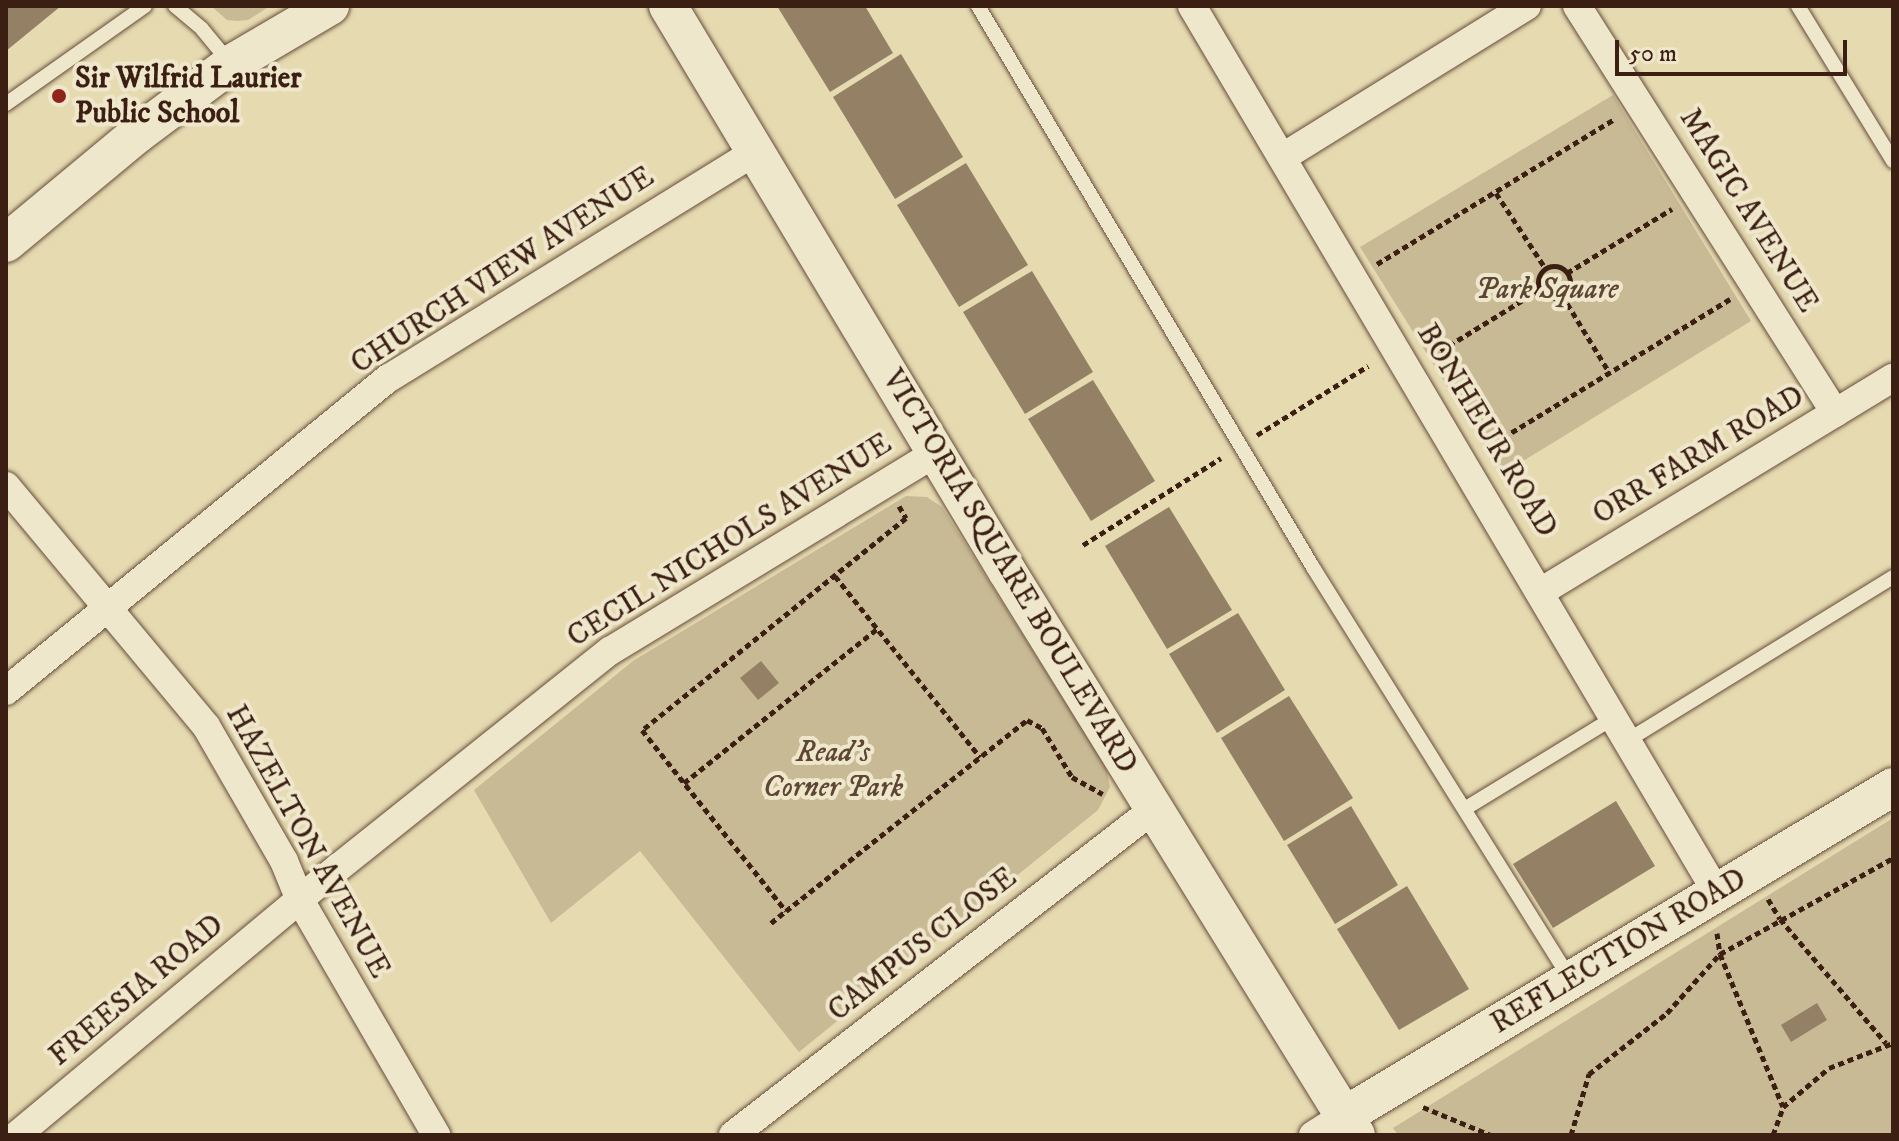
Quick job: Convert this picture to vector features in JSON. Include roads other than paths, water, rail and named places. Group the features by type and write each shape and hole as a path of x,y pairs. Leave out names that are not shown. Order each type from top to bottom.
{"street":[{"path":"6,243 136,135 231,64 330,6"},
{"name":"VICTORIA SQUARE BOULEVARD","path":"668,6 936,453 1142,819 1338,1129"},
{"name":"BONHEUR ROAD","path":"1192,6 1542,591 1622,729 1717,911"},
{"path":"1283,157 1527,6"},
{"name":"MAGIC AVENUE","path":"1577,6 1835,413"},
{"name":"CHURCH VIEW AVENUE","path":"6,691 389,378 755,152"},
{"name":"ORR FARM ROAD","path":"1542,591 1893,378"},
{"name":"CECIL NICHOLS AVENUE","path":"300,900 610,651 936,453"},
{"name":"HAZELTON AVENUE","path":"6,486 206,726 284,861 300,900 436,1135"},
{"name":"REFLECTION ROAD","path":"1338,1129 1572,981 1717,911 1893,787"},
{"name":"CAMPUS CLOSE","path":"733,1135 1142,819"},
{"name":"FREESIA ROAD","path":"17,1135 300,900"}],"lane":[{"path":"6,104 145,6"},
{"path":"175,6 202,29 231,64"},
{"path":"978,6 1289,528 1572,981"},
{"path":"1798,6 1893,161"},
{"path":"1466,808 1622,729 1893,577"}],"place":[{"name":"Sir Wilfrid Laurier Public School","path":"59,96"}],"park label":[{"name":"Park Square","path":"1547,290"},
{"name":"Read's Corner Park","path":"833,770"}]}
